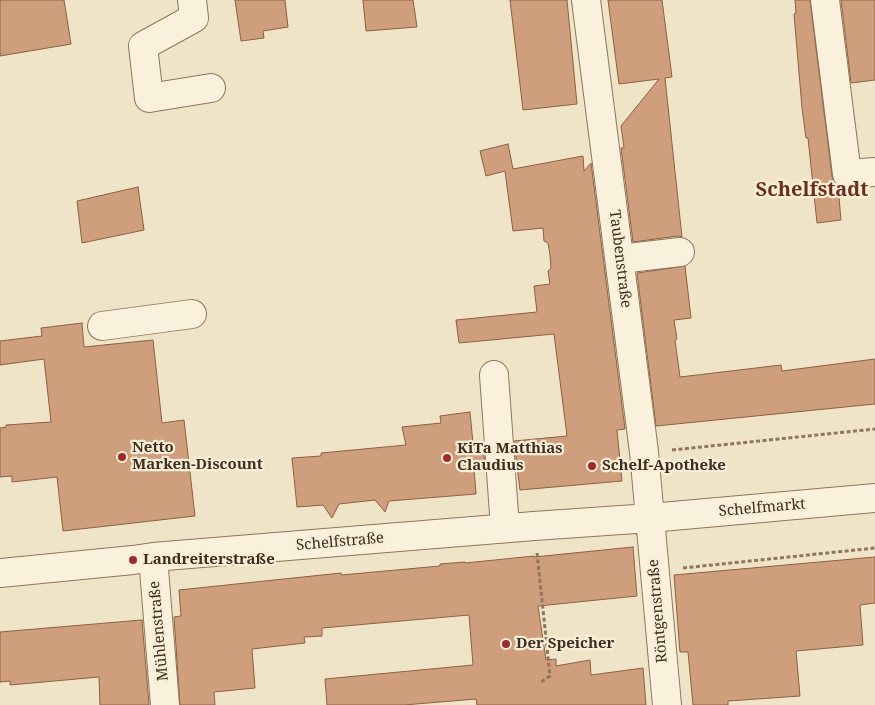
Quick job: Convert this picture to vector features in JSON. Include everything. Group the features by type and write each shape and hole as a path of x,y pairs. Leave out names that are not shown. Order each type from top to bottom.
{"street":[{"path":"192,0 194,18 143,46 149,98 211,88"},
{"name":"Taubenstraße","path":"586,0 644,452 650,518"},
{"path":"825,0 847,174 875,172"},
{"path":"620,259 680,252"},
{"path":"102,326 192,314"},
{"path":"494,375 505,528"},
{"name":"Schelfmarkt","path":"650,518 875,498"},
{"name":"Schelfstraße","path":"0,574 153,557 650,518"},
{"name":"Röntgenstraße","path":"650,518 667,705"},
{"name":"Mühlenstraße","path":"153,557 165,705"}],"path":[{"path":"644,452 875,429"},
{"path":"534,526 550,676 541,682"},
{"path":"655,570 875,548"}],"building":[{"path":"0,0 64,0 71,44 0,56"},
{"path":"235,0 285,0 288,27 263,31 264,38 241,41"},
{"path":"363,0 413,0 417,27 366,31"},
{"path":"510,0 567,0 577,104 523,110"},
{"path":"608,0 662,0 672,77 665,78 682,237 633,242 621,148 624,148 621,126 659,79 619,84"},
{"path":"795,0 810,0 832,176 834,183 838,186 841,220 817,223 808,138 806,138 802,108 794,14 796,13"},
{"path":"841,0 875,0 875,80 851,83"},
{"path":"508,144 513,169 583,156 584,171 591,163 625,429 617,430 622,481 520,490 514,441 567,436 554,334 459,343 456,320 537,312 534,286 550,284 548,271 551,268 550,255 548,243 544,241 543,228 513,231 505,171 486,176 480,151"},
{"path":"138,187 144,230 82,243 77,201"},
{"path":"685,266 691,318 674,320 680,377 781,365 782,371 875,359 875,404 656,426 637,273"},
{"name":"Netto Marken-Discount","path":"82,323 84,347 153,340 162,423 184,420 195,516 63,531 57,477 12,482 12,476 0,477 0,428 6,427 6,425 51,422 44,359 0,365 0,341 42,336 41,328"},
{"path":"470,412 473,443 483,442 485,467 474,468 476,494 389,501 385,512 375,500 339,504 332,518 323,505 297,507 292,458 321,456 321,453 406,445 402,427 441,423 440,416"},
{"path":"633,547 637,596 538,606 546,660 556,659 556,666 590,660 591,675 643,668 646,705 477,705 476,699 404,705 327,705 325,679 473,665 469,615 322,628 322,636 304,637 305,643 252,649 255,688 214,692 215,705 180,705 174,617 181,616 179,590 341,573 341,575"},
{"path":"875,557 875,603 860,605 863,645 796,651 800,696 728,701 728,705 693,705 688,652 680,652 674,575"},
{"path":"142,620 149,705 100,705 99,677 10,685 10,681 0,682 0,632"}],"place":[{"name":"Netto Marken-Discount","path":"122,457"},
{"name":"KiTa Matthias Claudius","path":"447,458"},
{"name":"Schelf-Apotheke","path":"592,466"},
{"name":"Landreiterstraße","path":"133,560"},
{"name":"Der Speicher","path":"506,644"}],"district":[{"name":"Schelfstadt","path":"812,190"}]}
